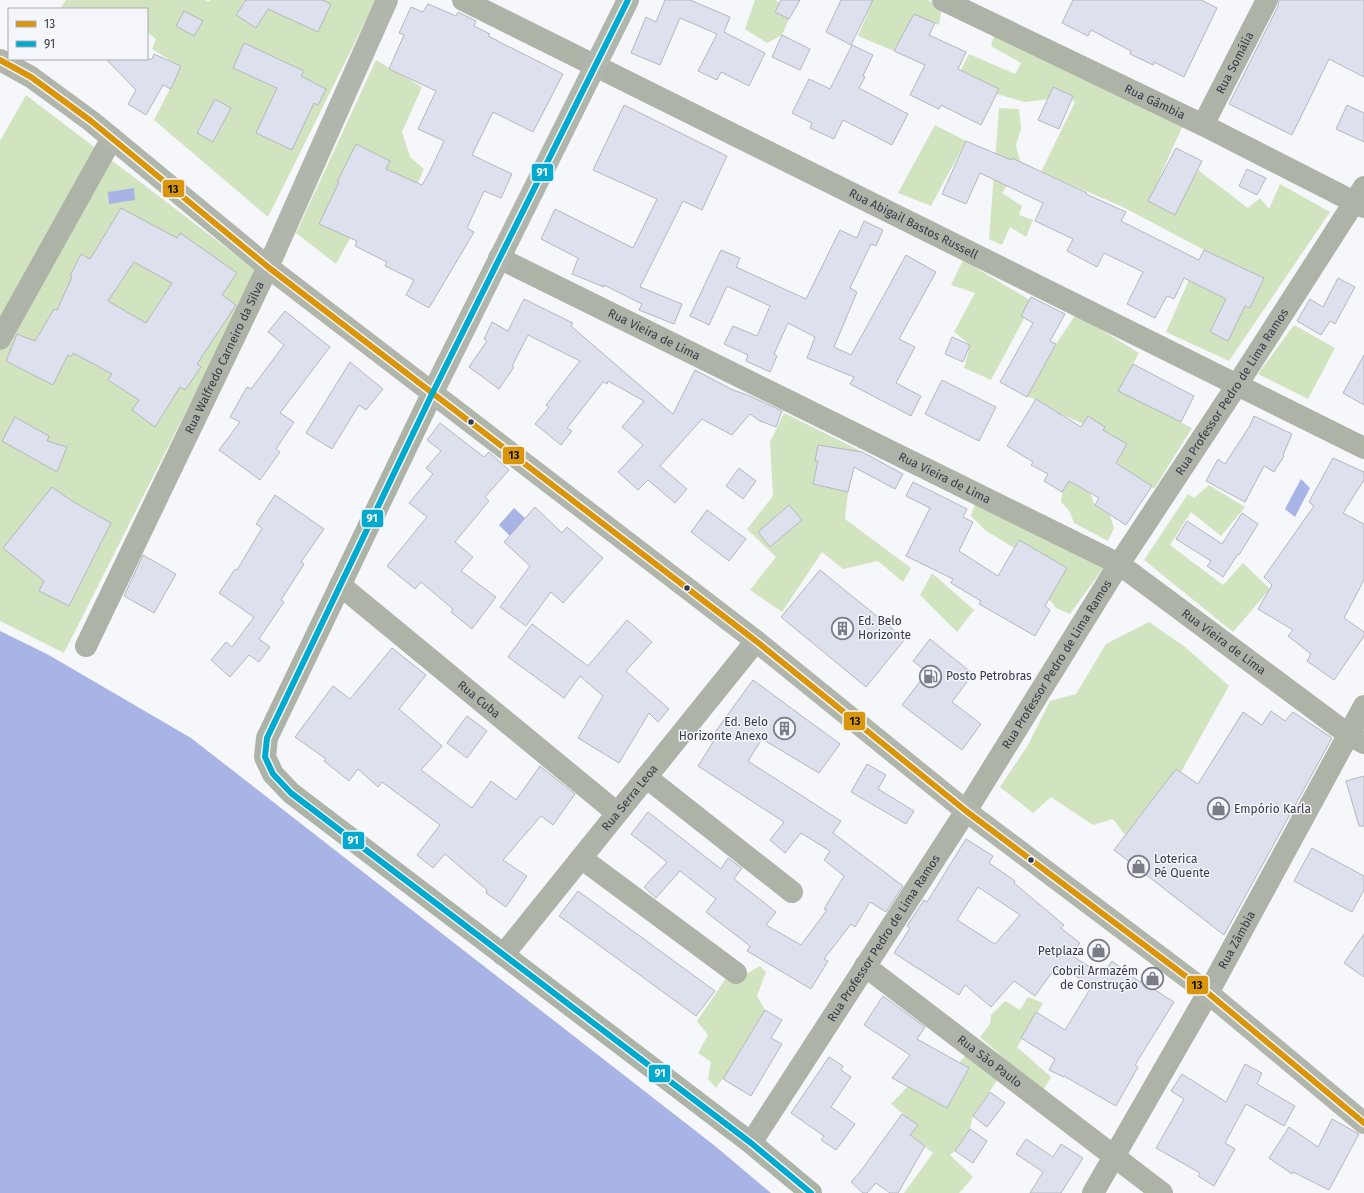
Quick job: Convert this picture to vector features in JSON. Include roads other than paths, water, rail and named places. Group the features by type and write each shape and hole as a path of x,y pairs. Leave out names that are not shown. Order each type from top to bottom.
{"main road":[{"name":"Rua Walfredo Carneiro da Silva","path":"268,267 387,0"},
{"path":"432,394 628,0"},
{"path":"0,60 31,77 112,138 268,267 756,641 966,811 1208,993 1363,1119"}],"street":[{"name":"Rua Abigail Bastos Russell","path":"463,0 1364,448"},
{"name":"Rua Gâmbia","path":"944,0 1203,125 1361,199"},
{"name":"Rua Somália","path":"1203,125 1267,0"},
{"path":"0,339 112,138"},
{"name":"Rua Professor Pedro de Lima Ramos","path":"751,1142 966,811 1119,564 1361,199"},
{"name":"Rua Vieira de Lima","path":"499,258 1119,564 1356,739"},
{"name":"Rua Walfredo Carneiro da Silva","path":"86,646 268,267"},
{"path":"432,394 267,738 265,757 273,774 291,793 751,1142 811,1193"},
{"name":"Rua Cuba","path":"340,585 617,813"},
{"name":"Rua Serra Leoa","path":"503,955 756,641"},
{"name":"Rua Zâmbia","path":"1093,1193 1356,739 1364,706"},
{"path":"646,777 792,892"},
{"path":"581,858 736,972"},
{"name":"Rua São Paulo","path":"865,966 1162,1193"}],"water":[{"path":"134,188 135,200 109,204 108,192"},
{"path":"1301,479 1310,488 1295,517 1285,509"},
{"path":"514,508 526,519 510,536 499,525"},
{"path":"0,631 47,654 191,738 715,1146 771,1193 0,1193"}],"place":[{"name":"Ed. Belo Horizonte","path":"843,628"},
{"name":"Posto Petrobras","path":"930,676"},
{"name":"Ed. Belo Horizonte Anexo","path":"784,729"},
{"name":"Empório Karla","path":"1218,809"},
{"name":"Loterica Pé Quente","path":"1139,866"},
{"name":"Petplaza","path":"1099,951"},
{"name":"Cobril Armazém de Construção","path":"1153,978"}]}
